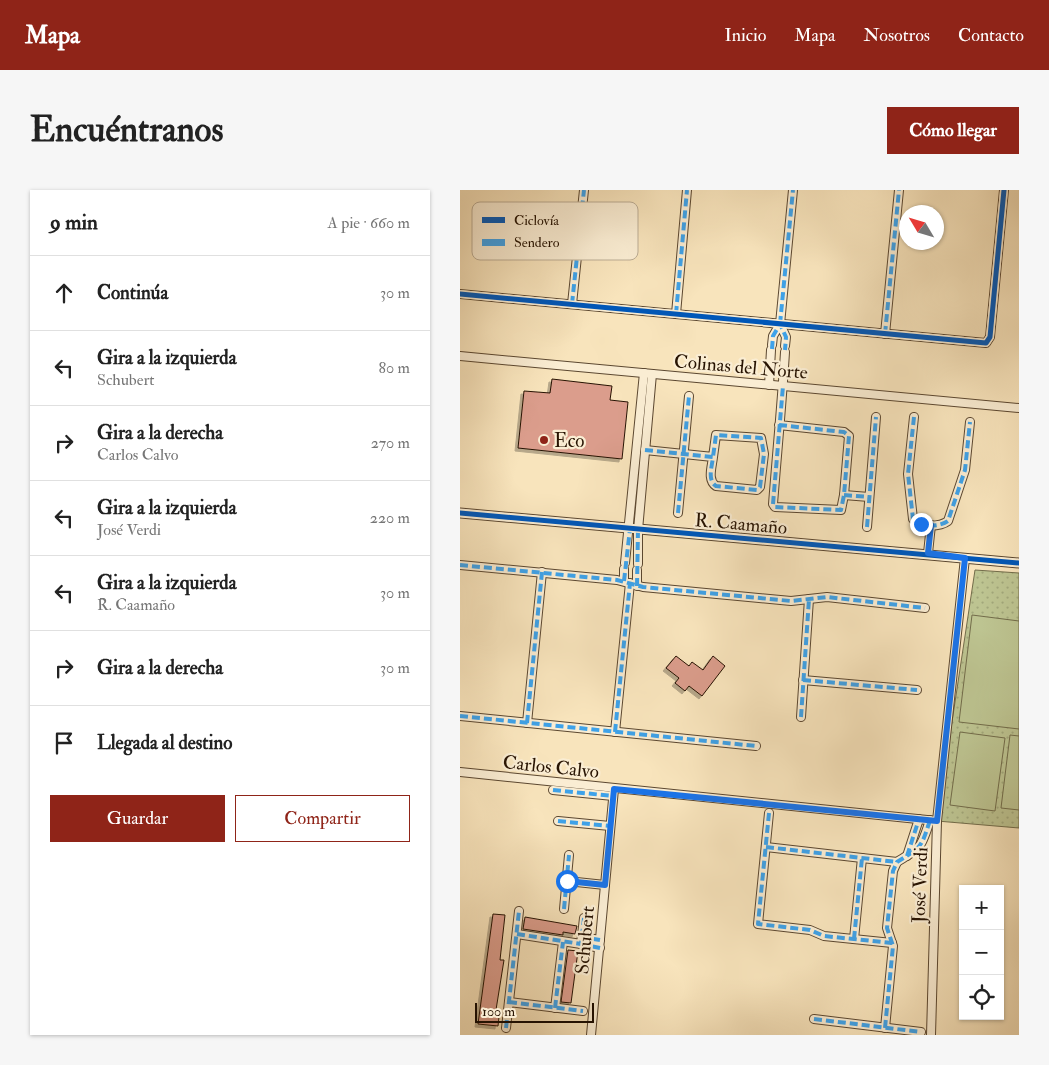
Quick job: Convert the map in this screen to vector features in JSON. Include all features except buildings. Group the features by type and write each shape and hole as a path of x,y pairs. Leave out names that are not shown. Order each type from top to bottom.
{"street":[{"path":"676,314 688,190"},
{"path":"769,385 773,336 780,324 793,190"},
{"path":"885,334 899,190"},
{"path":"460,294 982,344 988,342 1004,190"},
{"path":"572,304 577,260"},
{"path":"779,425 847,434 850,443 843,507 838,510 775,507 773,504 779,425 783,386 786,337 780,324"},
{"name":"Colinas del Norte","path":"460,356 1019,408"},
{"path":"615,732 630,583 638,567 634,529 644,373"},
{"path":"630,583 625,566 634,529 646,450 652,374"},
{"path":"678,513 689,396"},
{"path":"867,527 876,417"},
{"path":"914,417 908,474 913,519 915,523 931,525 943,524 948,521 952,511 958,485 965,470 970,422"},
{"path":"716,435 760,438 764,454 760,488 757,490 712,484 713,457 716,435"},
{"path":"646,450 713,457"},
{"path":"844,495 869,497"},
{"name":"R. Caamaño","path":"460,513 928,553 1019,563"},
{"path":"928,553 931,525"},
{"name":"José Verdi","path":"931,1035 933,820 965,558"},
{"path":"460,564 791,601 826,597 925,608"},
{"path":"527,723 542,572"},
{"path":"800,717 809,599"},
{"path":"803,680 917,690"},
{"path":"460,716 756,746"},
{"name":"Carlos Calvo","path":"460,772 613,792 933,820"},
{"path":"553,790 613,792"},
{"name":"Schubert","path":"591,1035 613,792"},
{"path":"769,813 758,924 810,930 824,936 892,943"},
{"path":"907,856 920,819"},
{"path":"558,820 610,826"},
{"path":"766,847 896,862 917,851 933,820"},
{"path":"564,909 569,855"},
{"path":"854,939 862,858"},
{"path":"885,1028 892,943 887,928 893,871 896,862"},
{"path":"567,881 605,885"},
{"path":"506,1028 520,911"},
{"path":"581,941 584,918"},
{"path":"517,934 563,942 581,941 600,944"},
{"path":"555,1008 563,942"},
{"path":"509,1002 583,1011"},
{"path":"814,1019 921,1032"}],"green space":[{"path":"975,570 1019,573 1019,828 937,821"},
{"path":"972,615 1019,621 1019,729 959,722"},
{"path":"960,732 1005,738 995,811 950,805"},
{"path":"1010,735 1019,736 1019,810 1001,808"}],"marked path":[{"path":"583,202 584,190"},
{"path":"676,314 687,190"},
{"path":"780,324 793,190"},
{"path":"885,334 899,190"},
{"path":"572,304 577,260"},
{"path":"772,349 773,336 780,324 786,337 785,350"},
{"path":"779,425 844,432 849,436 841,510 775,507 773,504 783,386"},
{"path":"678,513 689,396"},
{"path":"867,527 876,417"},
{"path":"914,417 908,474 913,519 925,525 935,525 948,521 965,470 970,422"},
{"path":"645,450 713,457 711,477 716,486 757,490 760,487 764,454 761,438 716,435 713,457"},
{"path":"844,495 869,497"},
{"path":"928,553 931,525"},
{"path":"624,581 630,529"},
{"path":"637,586 638,530"},
{"path":"460,565 617,580 643,587 791,601 827,597 925,608"},
{"path":"527,723 542,572"},
{"path":"615,732 630,583"},
{"path":"801,717 809,599"},
{"path":"803,680 917,690"},
{"path":"460,716 756,746"},
{"path":"553,790 613,796"},
{"path":"769,813 758,924 810,930 824,936 892,943"},
{"path":"907,856 919,819"},
{"path":"885,1028 893,946 887,928 893,871 897,862 916,850 922,842 930,820"},
{"path":"558,821 610,826"},
{"path":"766,847 897,862"},
{"path":"564,909 569,855"},
{"path":"854,939 862,858"},
{"path":"567,881 605,885"},
{"path":"506,1028 519,911"},
{"path":"517,934 581,944 584,918"},
{"path":"582,937 600,940"},
{"path":"555,1008 563,942"},
{"path":"581,944 600,948"},
{"path":"509,1002 583,1011"},
{"path":"814,1019 921,1032"}],"cycle path":[{"path":"460,294 986,343 990,337 1004,190"},
{"path":"460,513 1019,563"}],"place":[{"name":"Eco","path":"544,440"}],"route":[{"path":"567,881 605,885 614,789 937,821 965,558 928,553 931,525 921,524"}]}
